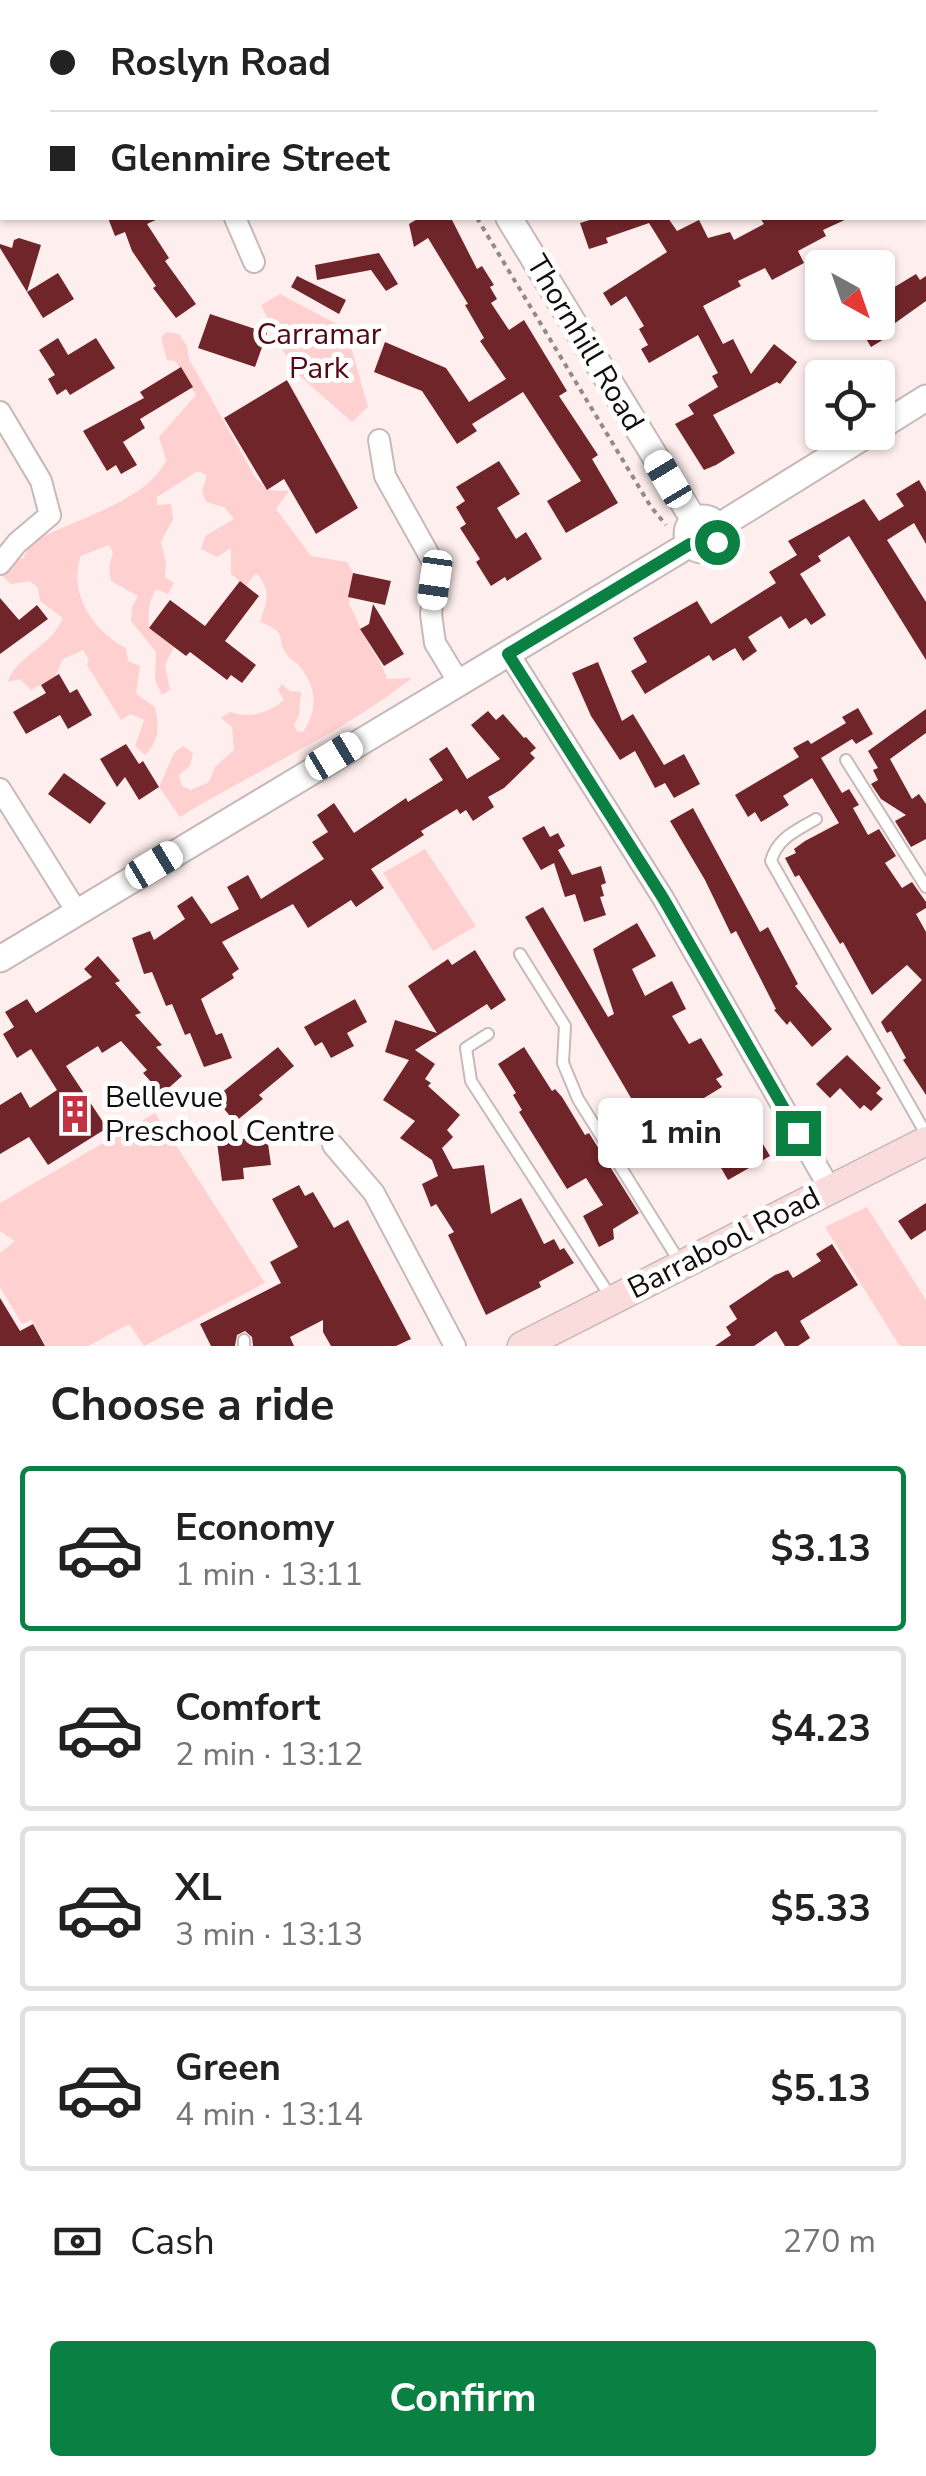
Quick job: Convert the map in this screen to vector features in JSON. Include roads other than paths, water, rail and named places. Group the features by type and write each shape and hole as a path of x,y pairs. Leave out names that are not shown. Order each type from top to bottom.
{"main road":[{"name":"Barrabool Road","path":"522,1346 926,1138"}],"street":[{"path":"236,220 254,262"},
{"name":"Thornhill Road","path":"515,220 700,530"},
{"path":"895,417 926,398"},
{"path":"0,412 42,481 50,515 17,543 0,564"},
{"path":"379,440 385,476 432,562 435,642 458,681"},
{"path":"0,959 508,654 700,530 840,450"},
{"path":"508,654 663,898 830,1189"},
{"path":"0,789 77,912"},
{"path":"333,1145 374,1193 455,1346"}],"lane":[{"path":"846,760 926,887"},
{"path":"816,819 782,839 774,848 771,861 926,1138"},
{"path":"520,954 565,1026 563,1064 578,1099 682,1264"},
{"path":"488,1034 466,1048 471,1082 612,1300"}],"place":[{"name":"Bellevue Preschool Centre","path":"75,1114"}],"park label":[{"name":"Carramar Park","path":"319,351"}]}
